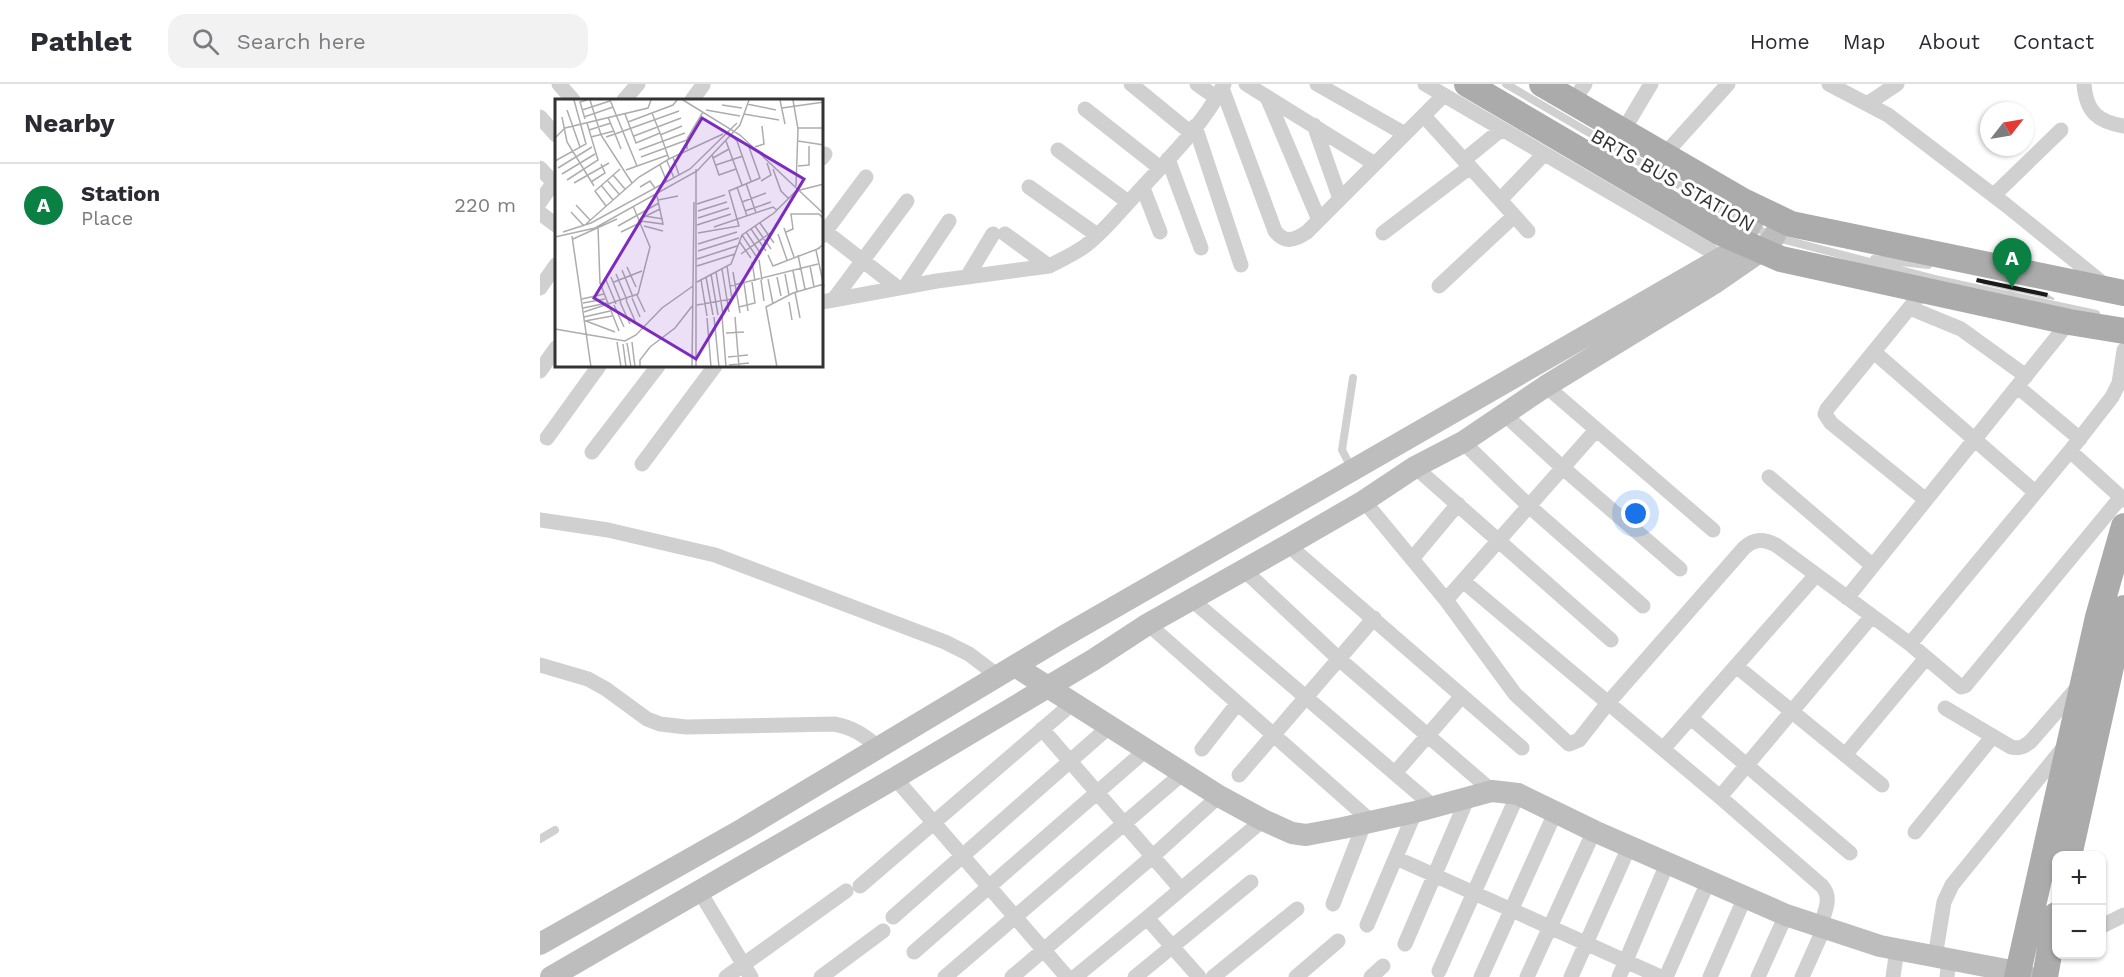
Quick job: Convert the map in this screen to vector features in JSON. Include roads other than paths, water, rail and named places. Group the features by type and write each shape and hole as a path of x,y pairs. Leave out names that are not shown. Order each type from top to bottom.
{"main road":[{"path":"1542,84 1579,93 1623,131 1664,155 1754,239 1781,259 1917,299 2069,322 2115,322"},
{"path":"1455,90 1719,232 1754,239 1791,224 2119,296"},
{"path":"2021,975 2098,617 2124,526"},
{"path":"2070,851 2124,608"},
{"path":"2045,977 2052,952"}],"street":[{"path":"559,84 572,99"},
{"path":"625,99 638,84"},
{"path":"1131,84 1193,130 1241,265"},
{"path":"1197,84 1221,90"},
{"path":"1246,84 1375,164"},
{"path":"1317,84 1405,134"},
{"path":"1425,84 1455,90 1502,129 1544,154 1754,239"},
{"path":"1623,131 1650,84"},
{"path":"1664,155 1728,84"},
{"path":"1829,84 1888,115 1994,195 2119,296"},
{"path":"1867,104 1897,84"},
{"path":"2084,84 2087,102 2097,117 2105,122 2124,126"},
{"path":"693,99 703,85"},
{"path":"828,301 967,277 1049,266 1086,246 1108,226 1193,130 1221,90"},
{"path":"1221,90 1275,231 1281,239 1289,240 1307,232 1405,134 1455,90"},
{"path":"1267,97 1319,220"},
{"path":"1085,109 1164,163 1201,248"},
{"path":"1424,116 1527,231"},
{"path":"540,117 555,134"},
{"path":"1314,125 1340,199"},
{"path":"1383,233 1467,163 1502,129"},
{"path":"1994,195 2061,130"},
{"path":"1058,150 1128,202"},
{"path":"1500,200 1544,154"},
{"path":"540,168 555,181 540,202"},
{"path":"824,231 866,177"},
{"path":"1029,188 1097,235"},
{"path":"1143,188 1160,232"},
{"path":"828,301 863,261 907,201"},
{"path":"540,213 555,224"},
{"path":"1439,286 1514,216"},
{"path":"902,288 949,221"},
{"path":"824,233 902,288"},
{"path":"967,277 999,234 1049,266"},
{"path":"551,977 895,778 1093,660 1148,624 1364,501 1415,467 1463,442 1546,386 1716,282 1754,239"},
{"path":"540,944 743,829 1066,635 1754,239"},
{"path":"540,288 555,266"},
{"path":"1364,501 1446,600 1515,694 1566,742 1572,743 1579,740 1608,703 1749,543 1755,540 1763,540 1776,545 1910,644 1957,686 1961,687 1965,686 2122,499 2022,381 1960,329 1917,299 1827,409 1826,418 1926,500"},
{"path":"1847,598 2069,322"},
{"path":"540,371 555,349"},
{"path":"1910,644 2075,445 2117,389 2124,350"},
{"path":"1874,352 2035,492"},
{"path":"547,438 598,368"},
{"path":"592,452 656,368"},
{"path":"642,464 714,368"},
{"path":"1546,386 1713,530"},
{"path":"1504,414 1680,569"},
{"path":"1446,600 1596,430"},
{"path":"1463,442 1529,506 1643,606"},
{"path":"1415,467 1611,640"},
{"path":"1769,477 1873,566"},
{"path":"1412,559 1458,504"},
{"path":"540,520 608,530 689,548 739,563 945,642 969,654 1014,667 1053,684 1074,702 1220,796 1263,820 1298,834 1359,825 1492,791 1518,794 1629,847 1786,915 1944,964 2021,975"},
{"path":"1288,545 1522,748"},
{"path":"1244,570 1339,659 1492,791"},
{"path":"1663,749 1815,576"},
{"path":"1463,581 1720,797 1826,891 1829,900 1822,927 1802,977"},
{"path":"1192,600 1395,773 1424,809"},
{"path":"1720,797 1871,617"},
{"path":"1239,775 1374,618"},
{"path":"1148,624 1273,735 1359,825"},
{"path":"1845,755 1926,658"},
{"path":"540,665 588,679 606,689 647,719 660,724 686,727 834,724 862,734 878,747"},
{"path":"1736,666 1882,785"},
{"path":"1945,708 2011,747 2024,747 2084,681"},
{"path":"1395,773 1462,696"},
{"path":"726,977 747,971 853,888 1074,702"},
{"path":"1202,749 1237,704"},
{"path":"1691,718 1851,853"},
{"path":"892,917 1110,726"},
{"path":"1042,729 1180,888"},
{"path":"1914,832 1993,736"},
{"path":"1944,964 1944,902 1952,885 2070,740"},
{"path":"914,952 1147,749"},
{"path":"945,977 1183,773"},
{"path":"895,778 1067,977"},
{"path":"1439,971 1518,794"},
{"path":"1012,977 1220,796"},
{"path":"1406,944 1468,797"},
{"path":"1367,925 1395,858 1424,809"},
{"path":"1481,977 1555,813"},
{"path":"1075,977 1263,820"},
{"path":"1333,904 1359,825"},
{"path":"1527,977 1594,831"},
{"path":"1570,977 1629,847"},
{"path":"1395,858 1661,977"},
{"path":"1619,977 1667,864"},
{"path":"1135,977 1251,882"},
{"path":"1666,977 1708,882"},
{"path":"700,892 747,971"},
{"path":"1710,977 1745,897"},
{"path":"1213,977 1297,909"},
{"path":"1758,977 1786,915"},
{"path":"2106,924 2124,915"},
{"path":"1147,918 1199,977"},
{"path":"821,977 883,931"},
{"path":"1296,977 1338,941"},
{"path":"1893,977 1897,950"},
{"path":"1371,977 1383,966"}],"lane":[{"name":"BRTS BUS STATION","path":"1506,84 1730,215 1754,239 1849,256"},
{"path":"1849,256 1941,266"},
{"path":"1849,256 2124,323"},
{"path":"1352,470 1342,450 1353,378"},
{"path":"540,838 555,830"}],"place":[{"name":"Station","path":"2012,288"}]}
